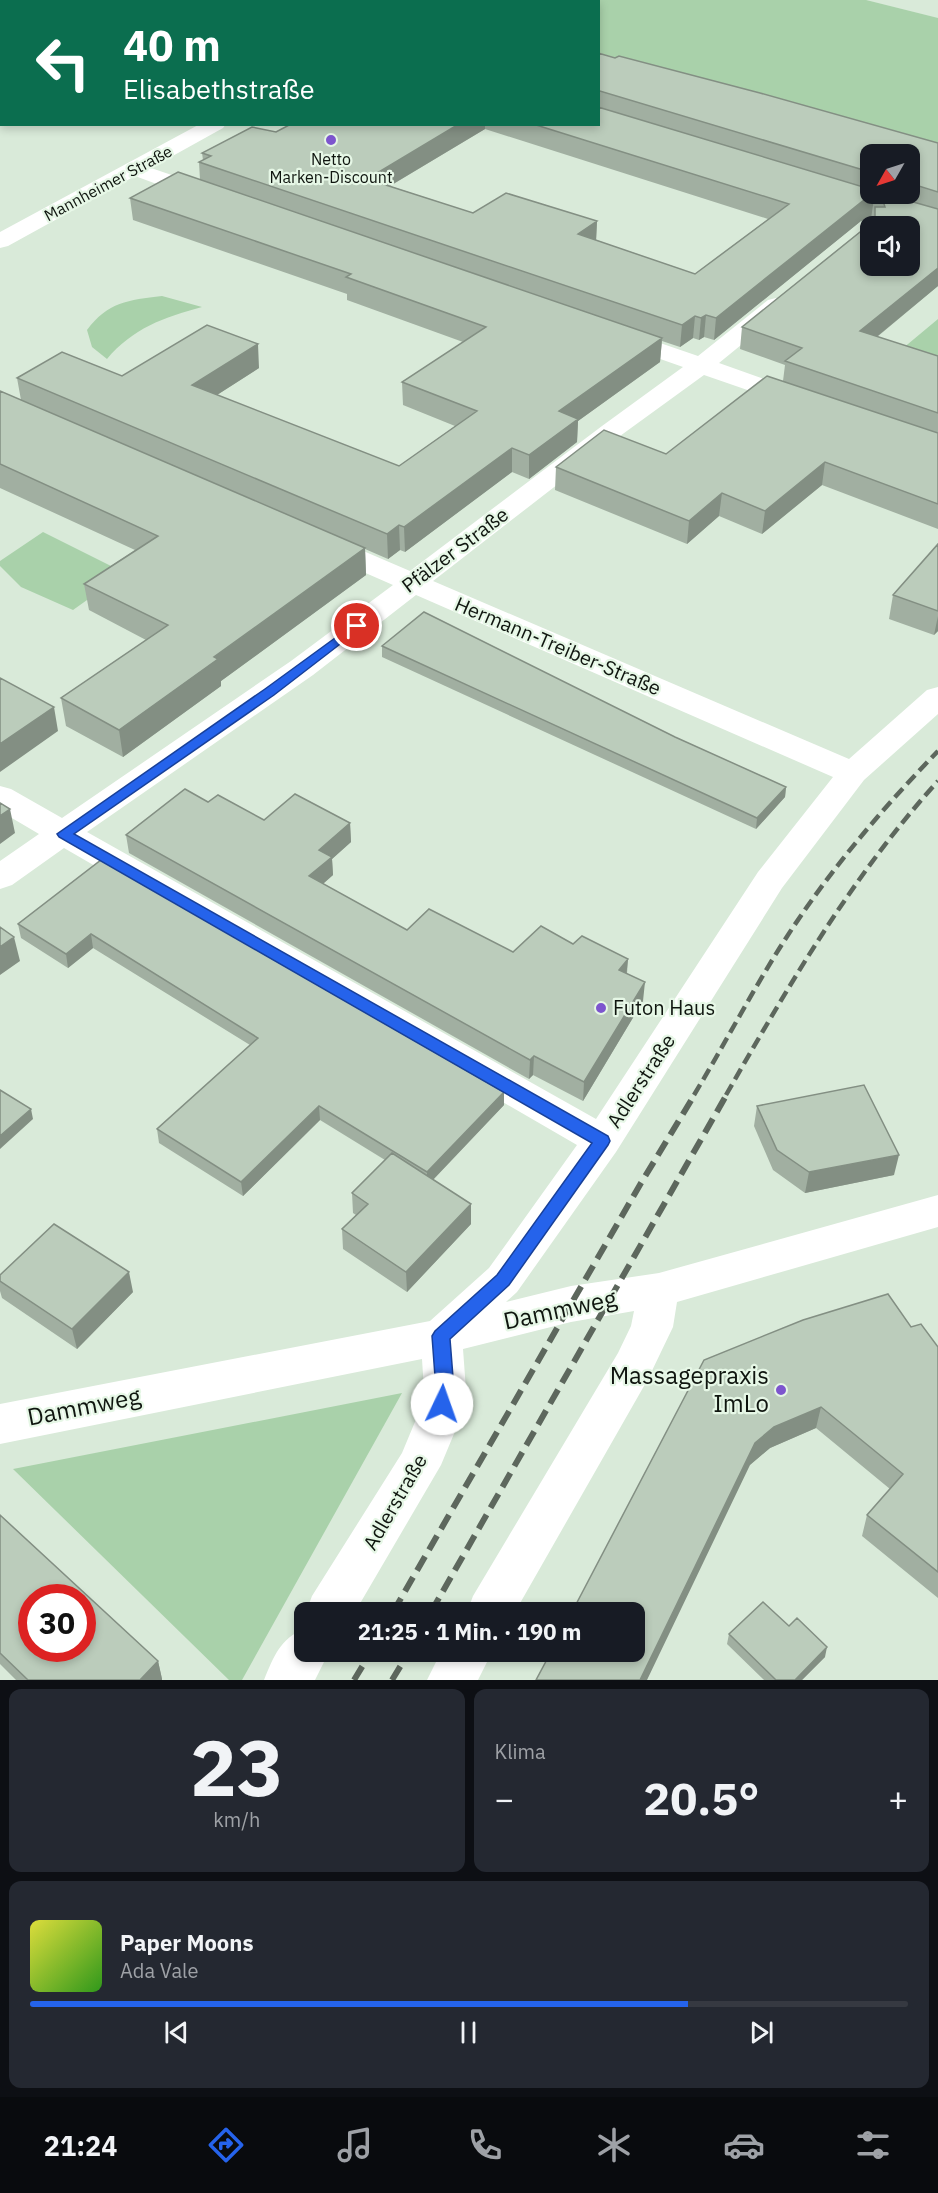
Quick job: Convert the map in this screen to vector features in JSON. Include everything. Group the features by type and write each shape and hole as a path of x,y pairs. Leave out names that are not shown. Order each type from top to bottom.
{"street":[{"name":"Mannheimer Straße","path":"0,241 212,126"},
{"path":"132,168 232,204"},
{"name":"Pfälzer Straße","path":"0,877 269,692 611,431 702,365 790,293"},
{"path":"601,331 822,408"},
{"name":"Hermann-Treiber-Straße","path":"305,536 853,773"},
{"name":"Adlerstraße","path":"335,1602 419,1465 439,1417 445,1390 441,1336 503,1280 602,1141 770,880 853,773 938,697"},
{"path":"0,797 602,1141"},
{"name":"Dammweg","path":"0,1424 441,1336 571,1304 652,1297 938,1211"},
{"path":"496,1602 633,1366 652,1328 652,1297"},
{"path":"288,1680 299,1662"},
{"path":"451,1680 462,1662"}],"shaded area":[{"path":"600,0 866,0 938,18 938,147 600,53"},
{"path":"162,296 202,307 150,325 127,340 107,359 92,347 87,330 103,313 129,301"},
{"path":"938,319 938,368 896,354"},
{"path":"43,532 125,573 73,610 21,587 0,566 0,561"},
{"path":"402,1393 242,1680 229,1680 13,1469"}],"building":[{"path":"600,54 615,58 619,56 760,93 938,143 938,192 920,186 920,144 860,144 860,169 600,91"},
{"path":"600,108 860,186 860,203 716,318 706,315 701,318 695,316 682,325 199,162 211,156 202,153 252,127 276,132 287,126 456,126 367,179 473,213 506,193 597,221 578,234 695,274 789,204 539,126 600,126"},
{"path":"178,172 662,338 559,411 578,419 529,455 512,448 404,527 399,525 387,534 17,378 62,352 122,376 207,325 258,344 192,385 399,466 477,411 402,382 486,327 346,277 351,274 130,198"},
{"path":"884,204 920,204 938,209 938,268 860,331 938,356 938,413 785,361 802,348 742,327 860,232 860,276 920,276 920,216 875,216 875,207 885,207"},
{"path":"767,376 938,433 938,504 825,462 765,511 722,493 689,521 556,467 604,430 666,454"},
{"path":"0,391 365,548 214,657 218,659 119,730 61,698 168,625 84,584 158,536 0,464"},
{"path":"938,544 938,611 893,595"},
{"path":"424,612 675,737 786,787 757,818 382,646"},
{"path":"0,678 54,707 0,744"},
{"path":"185,789 208,802 218,795 264,820 295,794 350,823 319,850 332,857 309,876 407,930 429,909 513,952 541,926 573,944 582,936 628,959 619,970 645,982 584,1082 534,1056 530,1060 126,835"},
{"path":"0,803 10,809 0,816"},
{"path":"101,860 504,1092 427,1172 319,1106 241,1182 157,1129 258,1038 91,934 66,954 18,924"},
{"path":"0,927 14,937 0,947"},
{"path":"864,1085 899,1155 809,1172 777,1150 757,1106"},
{"path":"0,1090 31,1109 0,1136"},
{"path":"392,1153 471,1204 406,1272 342,1229 368,1204 352,1193"},
{"path":"54,1224 129,1272 72,1329 0,1281 0,1275"},
{"path":"888,1294 911,1327 921,1324 938,1347 938,1572 867,1515 903,1474 821,1407 774,1427 755,1443 640,1680 536,1680 546,1662 645,1662 645,1602 577,1602 704,1360 803,1320"},
{"path":"0,1515 75,1584 18,1584 18,1662 96,1662 96,1604 158,1661 140,1680 28,1680 0,1653"},
{"path":"763,1602 789,1626 797,1618 827,1647 795,1680 776,1680 729,1634"}],"railway":[{"path":"694,1095 796,922 874,821 938,751"},
{"path":"726,1095 823,932 877,855 938,781"},
{"path":"399,1602 641,1183 695,1094"},
{"path":"437,1602 727,1094"},
{"path":"354,1680 365,1662"},
{"path":"392,1680 403,1662"}],"place":[{"name":"Netto Marken-Discount","path":"331,140"},
{"name":"Futon Haus","path":"601,1008"},
{"name":"Massagepraxis ImLo","path":"781,1390"}],"route":[{"path":"357,626 269,692 64,834 602,1141 503,1280 441,1336 445,1390 442,1404"}]}
